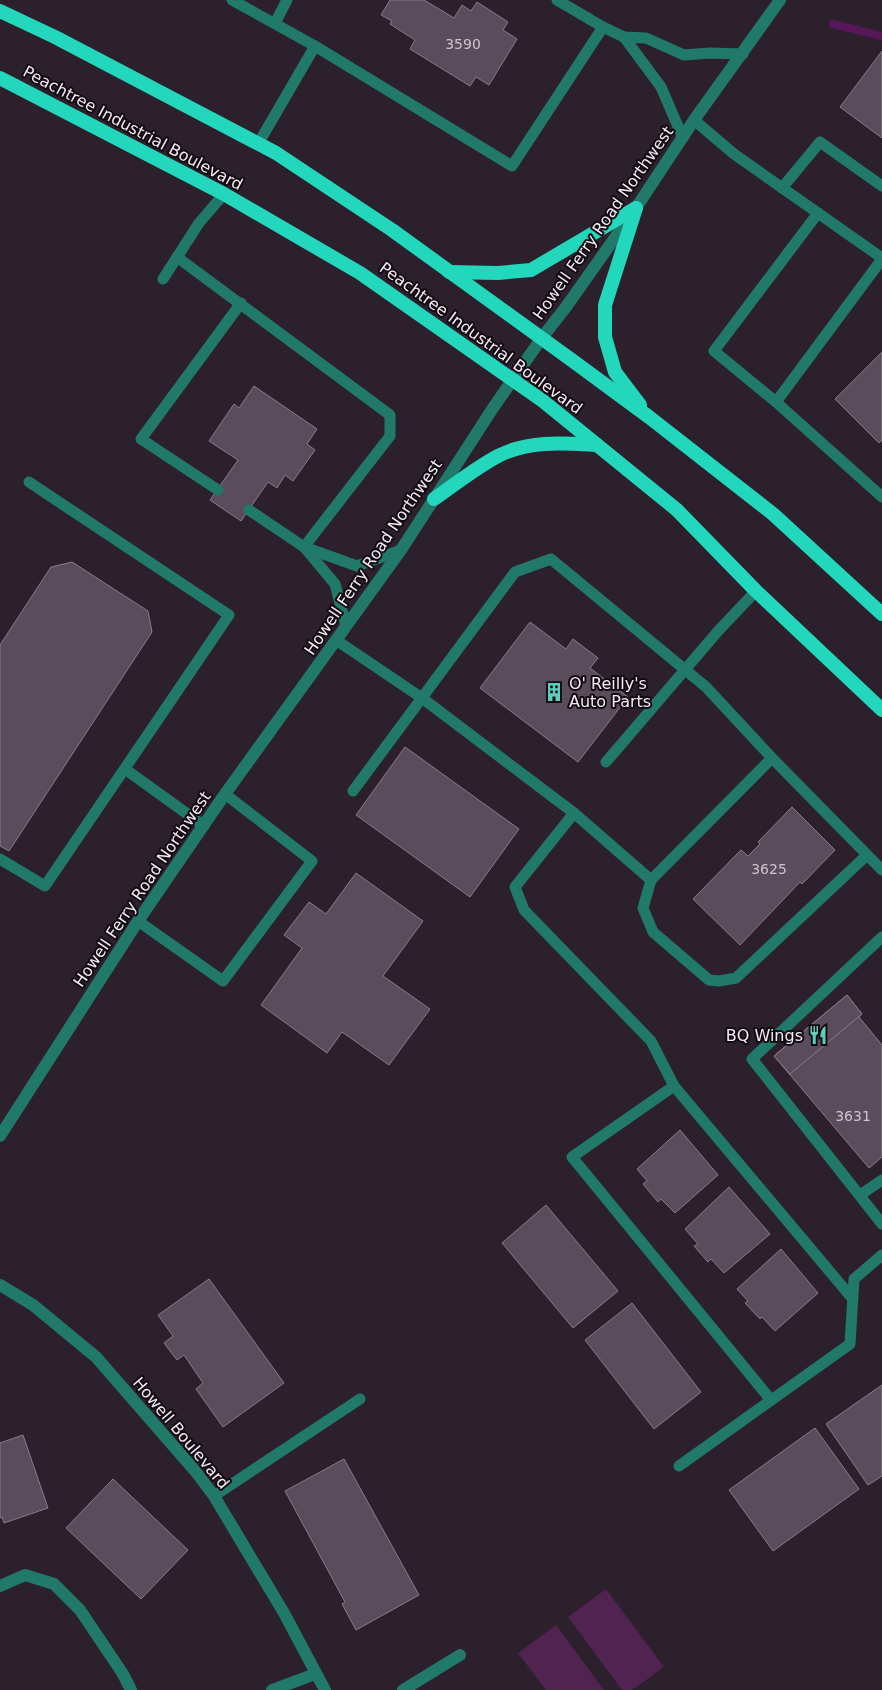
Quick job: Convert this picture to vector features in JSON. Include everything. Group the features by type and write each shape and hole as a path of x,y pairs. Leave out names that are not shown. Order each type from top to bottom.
{"highway":[{"path":"0,11 55,37 276,153 392,230 541,339 573,360 773,514 882,614"},
{"name":"Peachtree Industrial Boulevard","path":"0,78 224,194 360,273 543,401 677,510 756,591 882,710"},
{"path":"449,272 498,273 532,270 636,208"},
{"path":"636,208 605,305 605,337 615,372 648,417"},
{"path":"434,499 499,456 531,445 556,442 597,445"}],"street":[{"name":"Howell Ferry Road Northwest","path":"0,1136 138,921 225,794 401,550 512,380 636,208 694,120 780,0"},
{"name":"Howell Boulevard","path":"0,1285 34,1305 96,1357 196,1472 214,1496 284,1613 325,1690"},
{"path":"0,1586 26,1576 54,1584 80,1610 123,1674 131,1690"},
{"path":"403,1690 460,1655"},
{"path":"272,1690 316,1674"}],"lane":[{"path":"232,0 315,46 512,166 603,26"},
{"path":"275,23 287,0"},
{"path":"557,0 624,36 646,38 684,55 710,53 743,54"},
{"path":"624,36 661,87 682,138"},
{"path":"258,144 315,46"},
{"path":"694,120 734,154 882,259 776,402"},
{"path":"782,188 820,142 882,186"},
{"path":"163,279 200,223 224,194"},
{"path":"818,213 714,351 776,402 882,497"},
{"path":"177,256 390,415 390,436 304,547"},
{"path":"218,490 141,439 241,304"},
{"path":"0,859 45,886 229,615 29,482"},
{"path":"249,510 304,547 357,566 401,550"},
{"path":"304,547 335,584 346,626"},
{"path":"353,791 515,572 551,559 706,687 772,758 882,870"},
{"path":"606,762 719,630 756,591"},
{"path":"336,640 422,698 574,813 651,880"},
{"path":"772,758 651,880 643,908 653,932 709,980 720,981 736,978 867,855"},
{"path":"125,768 204,826"},
{"path":"138,921 223,981 312,861 225,794"},
{"path":"574,813 515,887 524,910 651,1041 674,1086 852,1298"},
{"path":"882,937 752,1059 882,1224"},
{"path":"674,1086 572,1157 771,1400"},
{"path":"860,1195 882,1180"},
{"path":"679,1466 850,1344 854,1279 882,1255"},
{"path":"214,1496 360,1399"}],"shaded area":[{"path":"606,1589 664,1667 632,1690 622,1690 568,1617"},
{"path":"556,1625 604,1690 546,1690 518,1653"}],"building":[{"path":"390,0 424,0 454,18 462,5 471,11 477,2 508,22 503,30 517,39 489,85 476,77 470,86 410,49 415,40 390,24 392,21 381,15"},
{"path":"882,51 882,138 840,107"},
{"path":"882,352 882,440 879,443 835,399"},
{"path":"254,386 317,429 307,444 315,450 293,481 285,475 277,488 268,482 241,521 210,500 238,460 209,441 234,404 239,408"},
{"path":"72,562 148,611 152,632 9,851 0,846 0,645 51,567"},
{"name":"O' Reilly's Auto Parts","path":"530,622 566,649 573,639 598,658 590,668 628,697 578,762 480,688"},
{"path":"405,747 519,829 470,897 356,815"},
{"path":"792,807 835,850 802,884 800,882 740,945 693,899 741,850 748,856 760,844 758,842"},
{"path":"356,873 423,921 383,976 430,1009 389,1065 342,1032 327,1053 261,1005 302,948 284,935 309,902 326,914"},
{"path":"847,995 862,1014 859,1017 882,1045 882,1157 869,1168 774,1056"},
{"name":"BQ Wings","path":"847,995 862,1014 790,1074 774,1056"},
{"path":"680,1130 718,1175 675,1213 661,1199 658,1202 643,1184 647,1181 637,1169"},
{"path":"729,1187 770,1234 724,1273 711,1259 708,1262 694,1246 698,1244 685,1229"},
{"path":"546,1205 618,1291 573,1328 502,1243"},
{"path":"781,1249 818,1293 775,1331 745,1303 748,1301 737,1289"},
{"path":"209,1279 284,1383 223,1427 196,1389 203,1383 184,1355 177,1360 164,1343 173,1336 158,1315"},
{"path":"632,1303 701,1392 654,1429 585,1340"},
{"path":"882,1385 882,1476 868,1485 826,1424"},
{"path":"815,1428 859,1489 773,1551 729,1490"},
{"path":"23,1435 48,1508 4,1523 2,1517 0,1518 0,1443"},
{"path":"344,1459 419,1595 356,1630 342,1604 345,1602 285,1491"},
{"path":"113,1479 188,1550 141,1599 66,1528"}],"waterway":[{"path":"833,24 882,36"}],"place":[{"name":"O' Reilly's Auto Parts","path":"554,692"},
{"name":"BQ Wings","path":"818,1035"}]}
